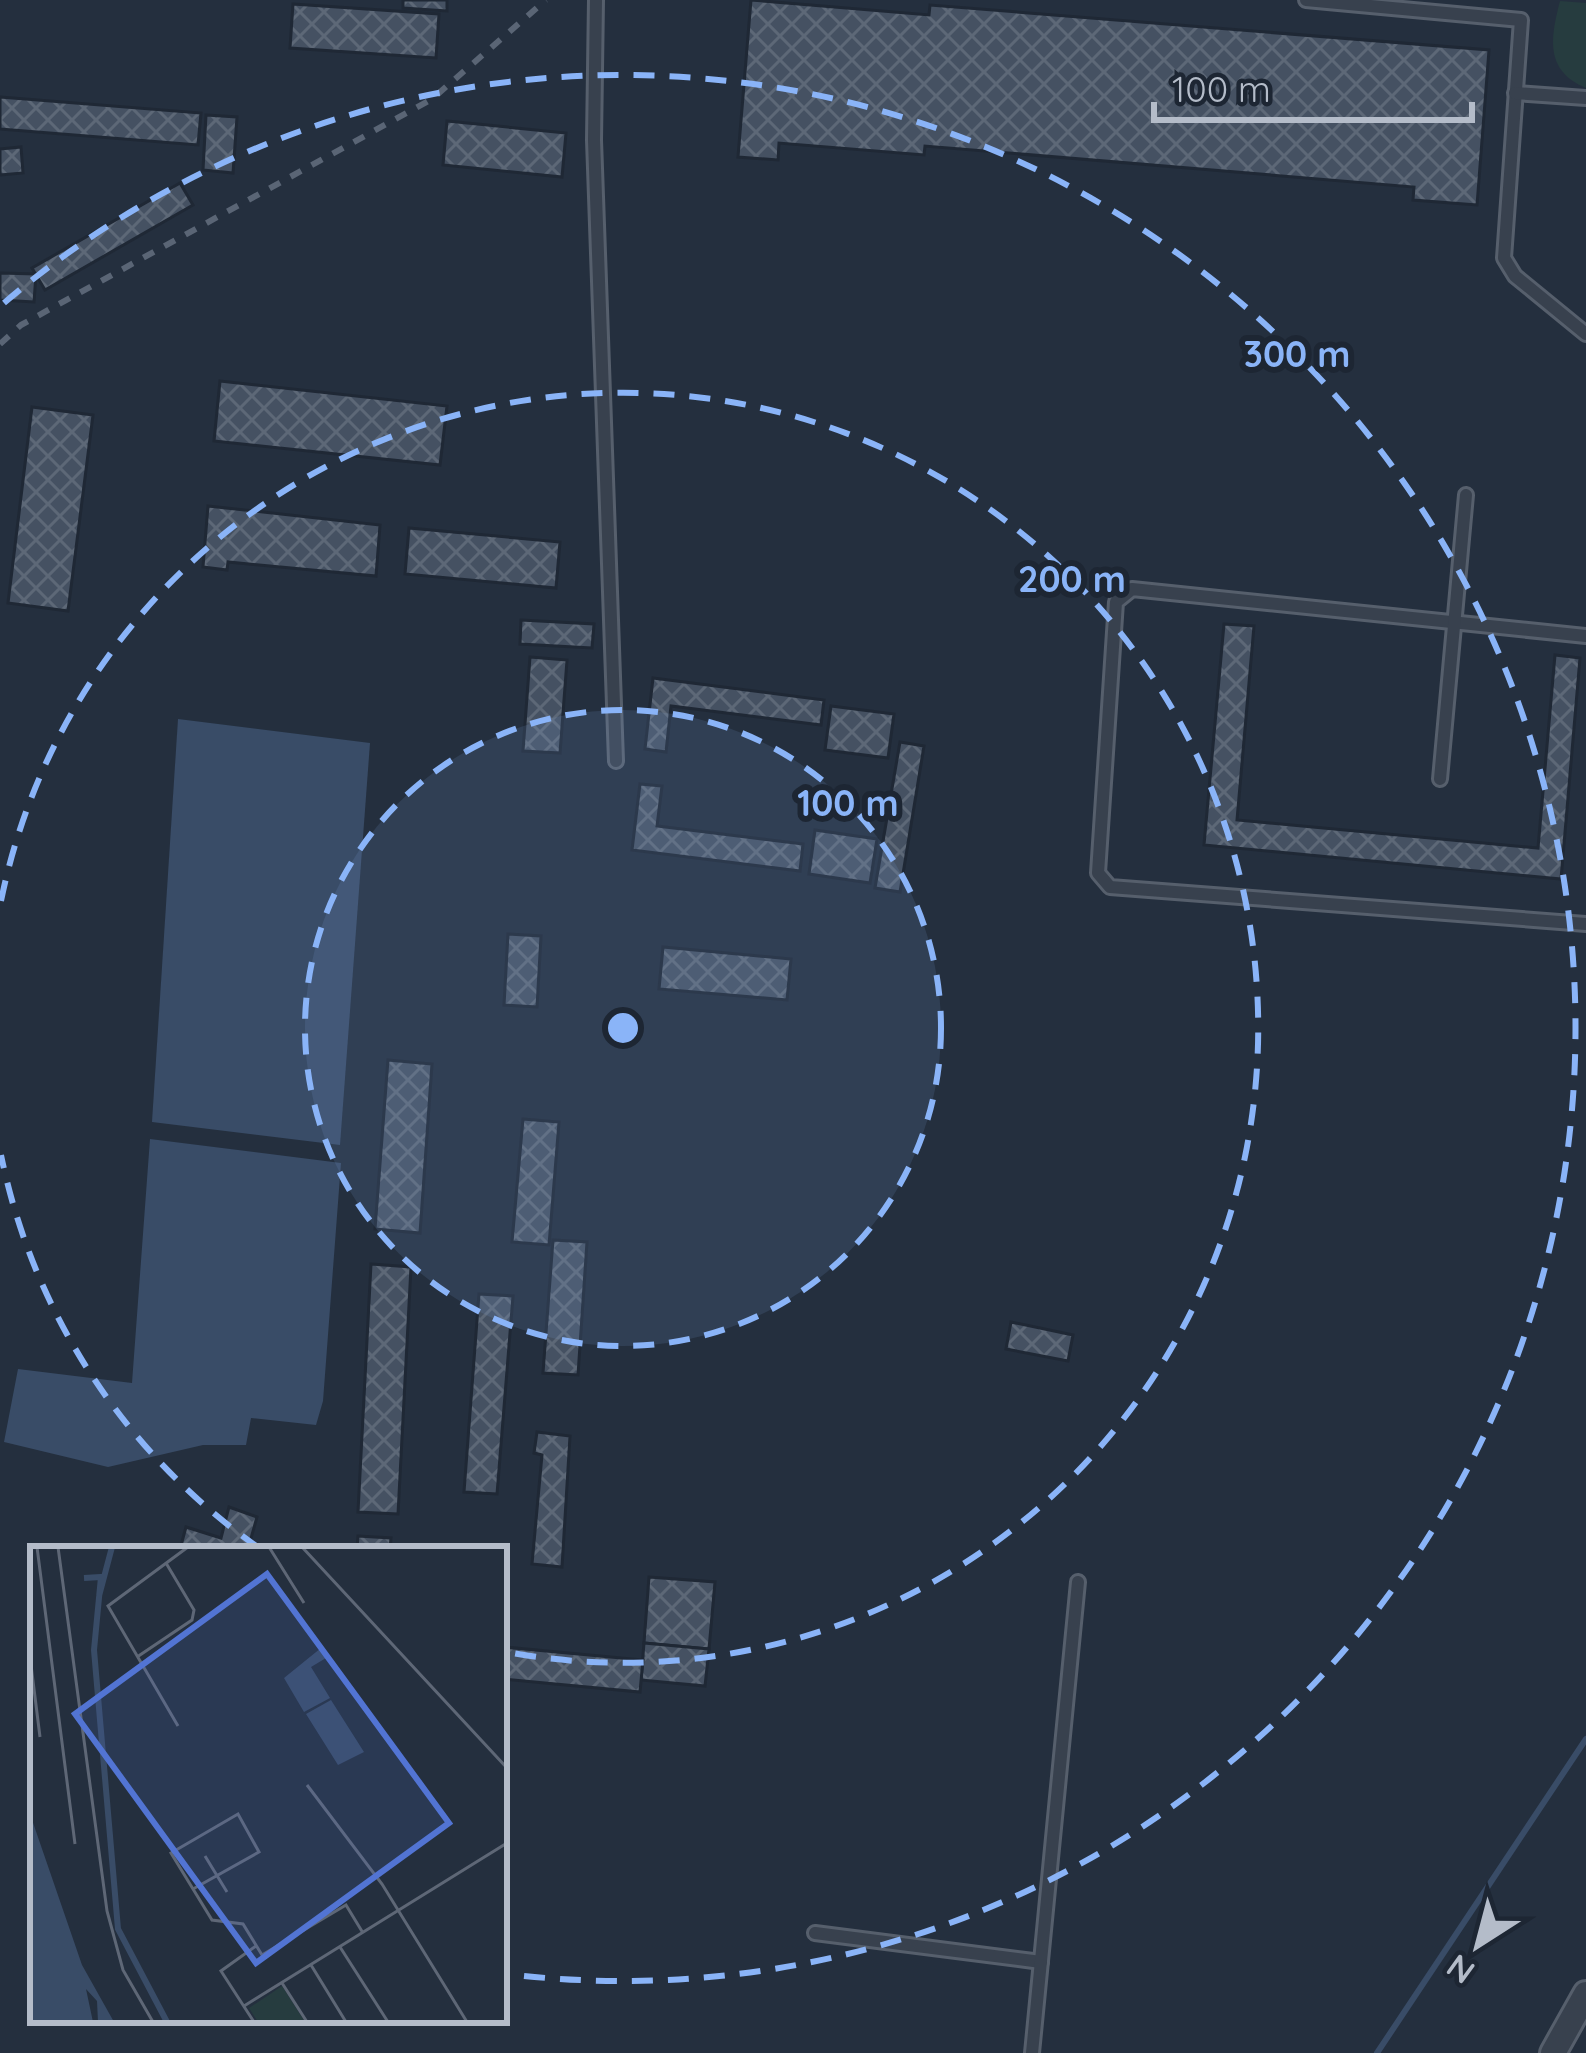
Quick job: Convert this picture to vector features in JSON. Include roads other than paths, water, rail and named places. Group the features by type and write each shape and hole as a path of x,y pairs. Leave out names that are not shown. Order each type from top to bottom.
{"street":[{"path":"1553,2053 1586,1994"}],"lane":[{"path":"596,0 594,140 616,761"},
{"path":"1306,0 1520,20 1504,258 1515,276 1586,334"},
{"path":"1515,92 1586,98"},
{"path":"1440,779 1466,495"},
{"path":"1586,636 1132,589 1116,602 1098,873 1110,887 1586,924"},
{"path":"1033,2053 1078,1582"},
{"path":"814,1933 1042,1962"}],"water":[{"path":"178,719 370,743 340,1145 152,1122"},
{"path":"150,1139 341,1163 323,1401 316,1425 251,1418 246,1445 203,1445 108,1467 4,1442 18,1369 132,1383"}],"waterway":[{"path":"1377,2053 1586,1739"}],"railway":[{"path":"0,344 21,325 432,99 546,0"}]}
